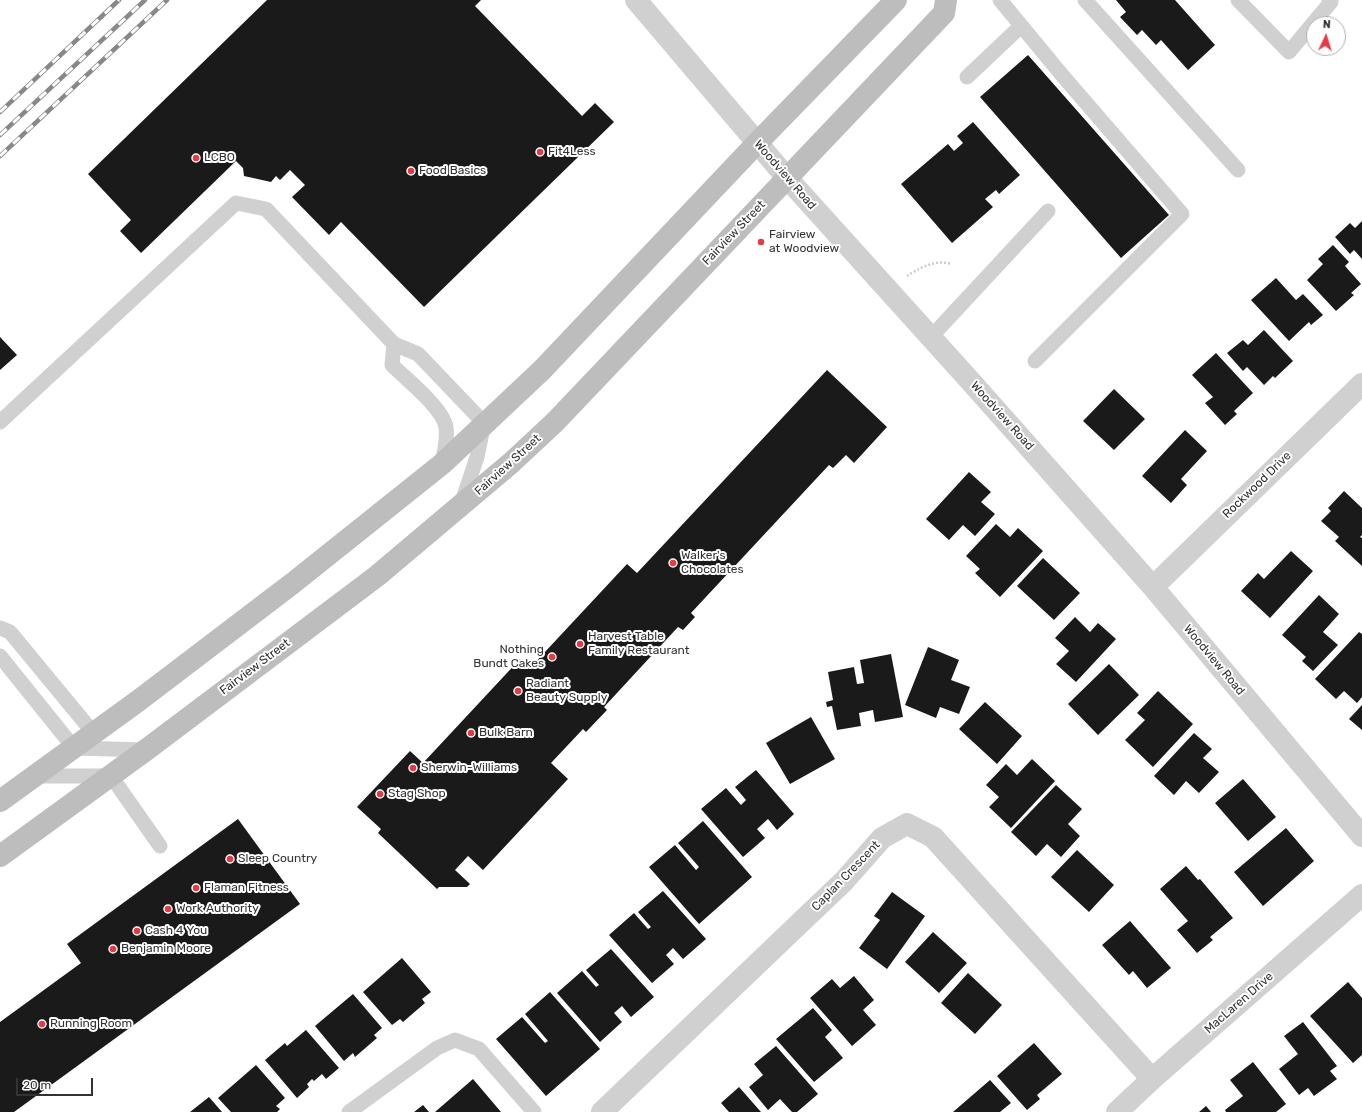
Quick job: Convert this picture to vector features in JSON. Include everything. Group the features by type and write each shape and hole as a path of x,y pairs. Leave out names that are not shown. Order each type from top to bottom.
{"main road":[{"path":"0,801 74,748 293,583 442,464 542,370 757,143 896,0"},
{"name":"Fairview Street","path":"0,856 111,776 377,576 511,464 555,422 944,13 946,0"}],"street":[{"name":"Woodview Road","path":"636,0 787,178 931,337 1153,587 1362,836"},
{"name":"Rockwood Drive","path":"1153,587 1362,384"},
{"name":"Caplan Crescent","path":"602,1112 844,881 882,838 907,824 933,837 1152,1079"},
{"name":"MacLaren Drive","path":"1117,1112 1152,1079 1362,895"}],"lane":[{"path":"1000,0 1062,75 1182,214 1035,361"},
{"path":"1085,0 1238,170"},
{"path":"1238,0 1289,52 1331,2 1329,0"},
{"path":"967,77 1021,26"},
{"path":"0,422 236,203 266,209 394,344 418,354 484,423 476,457 461,506"},
{"path":"931,337 1048,211"},
{"path":"394,344 392,365 435,407 442,416 446,427 447,438 442,464"},
{"path":"0,628 10,632 94,732"},
{"path":"0,656 74,748 146,750"},
{"path":"34,776 111,776 160,846"},
{"path":"349,1112 437,1048 456,1040 479,1049 534,1112"}],"path":[{"path":"888,290 918,269 943,261 950,264"}],"building":[{"path":"267,0 481,0 475,6 582,116 595,103 614,122 424,307 341,222 329,235 292,197 305,185 290,170 280,180 276,176 271,182 244,176 243,168 236,161 141,253 120,231 131,220 88,174"},
{"path":"1116,0 1175,0 1215,45 1188,70 1161,40 1156,45 1142,30 1137,35 1120,17 1126,12"},
{"path":"1028,55 1169,215 1121,258 980,97"},
{"path":"973,122 1020,175 999,194 996,190 985,199 993,207 952,243 901,184 948,144 954,151 963,143 957,136"},
{"path":"1362,221 1362,259 1354,250 1350,254 1335,237 1350,223 1355,228"},
{"path":"1333,245 1349,262 1345,266 1361,284 1351,293 1354,295 1336,311 1307,280 1323,264 1318,259"},
{"path":"1276,278 1296,300 1303,294 1323,315 1311,325 1309,322 1289,341 1251,300"},
{"path":"1264,330 1293,361 1275,378 1273,376 1264,385 1247,367 1243,371 1227,353 1243,340 1248,345"},
{"path":"0,337 17,355 0,370"},
{"path":"1216,353 1253,393 1234,411 1237,414 1225,425 1205,403 1213,397 1192,375"},
{"path":"827,370 887,427 854,463 846,455 833,468 829,465 691,613 695,617 683,630 678,627 604,707 607,710 586,732 583,729 551,763 568,779 483,870 468,856 455,870 470,884 467,887 439,887 437,889 378,833 381,829 357,807 410,751 423,763 520,659 530,668 627,564 637,573"},
{"path":"1114,389 1145,419 1114,450 1083,421"},
{"path":"1185,430 1207,451 1181,479 1187,485 1171,503 1142,476"},
{"path":"969,472 991,492 981,502 995,514 975,536 963,525 949,540 926,519"},
{"path":"1344,491 1362,508 1362,535 1360,537 1362,538 1362,566 1335,541 1339,537 1321,521 1331,511 1328,508"},
{"path":"996,524 1010,537 1018,528 1043,551 1000,597 975,573 980,569 966,556"},
{"path":"1291,551 1313,571 1270,618 1241,591 1258,573 1264,579"},
{"path":"1043,558 1080,593 1054,620 1017,586"},
{"path":"1319,595 1339,614 1323,632 1338,645 1313,671 1302,661 1306,657 1282,635"},
{"path":"1075,617 1090,632 1098,623 1116,639 1076,682 1056,664 1069,651 1055,638"},
{"path":"1359,632 1362,634 1362,697 1357,703 1344,691 1336,699 1315,679"},
{"path":"928,647 959,660 951,680 970,687 959,714 940,707 936,718 905,705"},
{"path":"891,654 903,717 875,722 873,710 859,713 861,726 837,730 832,706 827,707 826,702 833,700 828,672 854,667 857,684 864,683 860,660"},
{"path":"1109,664 1139,695 1098,735 1068,704"},
{"path":"1158,691 1193,724 1153,767 1125,740 1145,720 1137,713"},
{"path":"985,702 1022,736 997,764 959,729"},
{"path":"1362,705 1362,730 1349,719"},
{"path":"811,717 835,759 790,784 766,743"},
{"path":"1194,733 1212,749 1203,758 1219,772 1199,793 1186,781 1174,795 1154,776"},
{"path":"1032,759 1055,781 1011,828 989,807 999,797 986,785 1006,764 1017,775"},
{"path":"756,770 794,814 777,830 768,819 757,829 765,838 743,857 701,809 726,788 741,805 746,800 735,787"},
{"path":"1243,779 1276,817 1248,841 1215,803"},
{"path":"1056,785 1082,809 1068,824 1080,836 1061,857 1047,844 1036,856 1011,832"},
{"path":"238,819 300,904 14,1112 0,1112 0,1022 81,963 67,944"},
{"path":"703,821 752,877 699,924 649,867 675,845 696,870 699,867 678,843"},
{"path":"1286,828 1314,861 1263,906 1234,872"},
{"path":"1077,850 1114,885 1089,912 1051,877"},
{"path":"1186,866 1198,880 1200,879 1233,918 1210,937 1213,940 1197,953 1177,930 1188,921 1160,889"},
{"path":"663,891 706,939 683,959 673,948 666,955 674,964 652,983 609,935 634,913 648,929 651,927 638,912"},
{"path":"892,892 925,916 887,969 859,948 880,920 874,916"},
{"path":"1130,921 1171,968 1147,988 1133,971 1129,975 1102,945"},
{"path":"933,932 967,963 939,993 905,962"},
{"path":"611,949 654,997 631,1017 622,1006 614,1013 622,1022 600,1042 557,993 582,971 596,987 599,985 586,970"},
{"path":"402,958 431,992 422,999 425,1003 403,1022 400,1019 392,1025 363,992"},
{"path":"968,973 1002,1005 975,1034 941,1003"},
{"path":"854,976 874,1000 863,1010 876,1025 852,1046 810,998 832,979 840,988"},
{"path":"1348,982 1362,998 1362,1055 1353,1063 1310,1016"},
{"path":"550,992 600,1049 546,1096 496,1039 522,1017 545,1043 548,1041 525,1014"},
{"path":"353,994 382,1028 374,1035 377,1038 355,1057 353,1053 344,1061 315,1026"},
{"path":"813,1008 832,1030 825,1037 843,1058 814,1082 776,1039"},
{"path":"1303,1022 1337,1066 1330,1071 1337,1079 1314,1096 1308,1088 1299,1095 1279,1069 1298,1054 1284,1036"},
{"path":"306,1030 339,1068 326,1079 322,1074 314,1081 312,1079 307,1084 309,1087 297,1098 265,1060 285,1043 287,1046"},
{"path":"1034,1043 1062,1074 1037,1095 1040,1099 1027,1110 997,1076"},
{"path":"776,1046 818,1094 797,1112 792,1112 780,1099 768,1110 749,1087 763,1075 754,1064"},
{"path":"1253,1062 1286,1104 1276,1112 1226,1112 1225,1110 1243,1096 1230,1080"},
{"path":"256,1065 285,1098 276,1106 280,1109 277,1112 231,1112 218,1098"},
{"path":"473,1079 501,1112 435,1112"},
{"path":"990,1080 1011,1103 1000,1112 953,1112"},
{"path":"739,1087 761,1112 729,1112 721,1103"},
{"path":"209,1097 222,1112 190,1112"},
{"path":"423,1105 429,1112 414,1112"},
{"path":"1206,1106 1211,1112 1199,1112"}],"railway":[{"path":"0,112 119,0"},
{"path":"0,135 145,0"},
{"path":"0,156 167,0"}],"place":[{"name":"Fit4Less","path":"540,152"},
{"name":"LCBO","path":"196,158"},
{"name":"Food Basics","path":"411,171"},
{"name":"Fairview at Woodview","path":"761,242"},
{"name":"Walker's Chocolates","path":"673,563"},
{"name":"Harvest Table Family Restaurant","path":"580,644"},
{"name":"Nothing Bundt Cakes","path":"552,657"},
{"name":"Radiant Beauty Supply","path":"518,691"},
{"name":"Bulk Barn","path":"471,733"},
{"name":"Sherwin-Williams","path":"413,768"},
{"name":"Stag Shop","path":"380,794"},
{"name":"Sleep Country","path":"230,859"},
{"name":"Flaman Fitness","path":"196,888"},
{"name":"Work Authority","path":"168,909"},
{"name":"Cash 4 You","path":"137,931"},
{"name":"Benjamin Moore","path":"113,949"},
{"name":"Running Room","path":"42,1024"}]}
